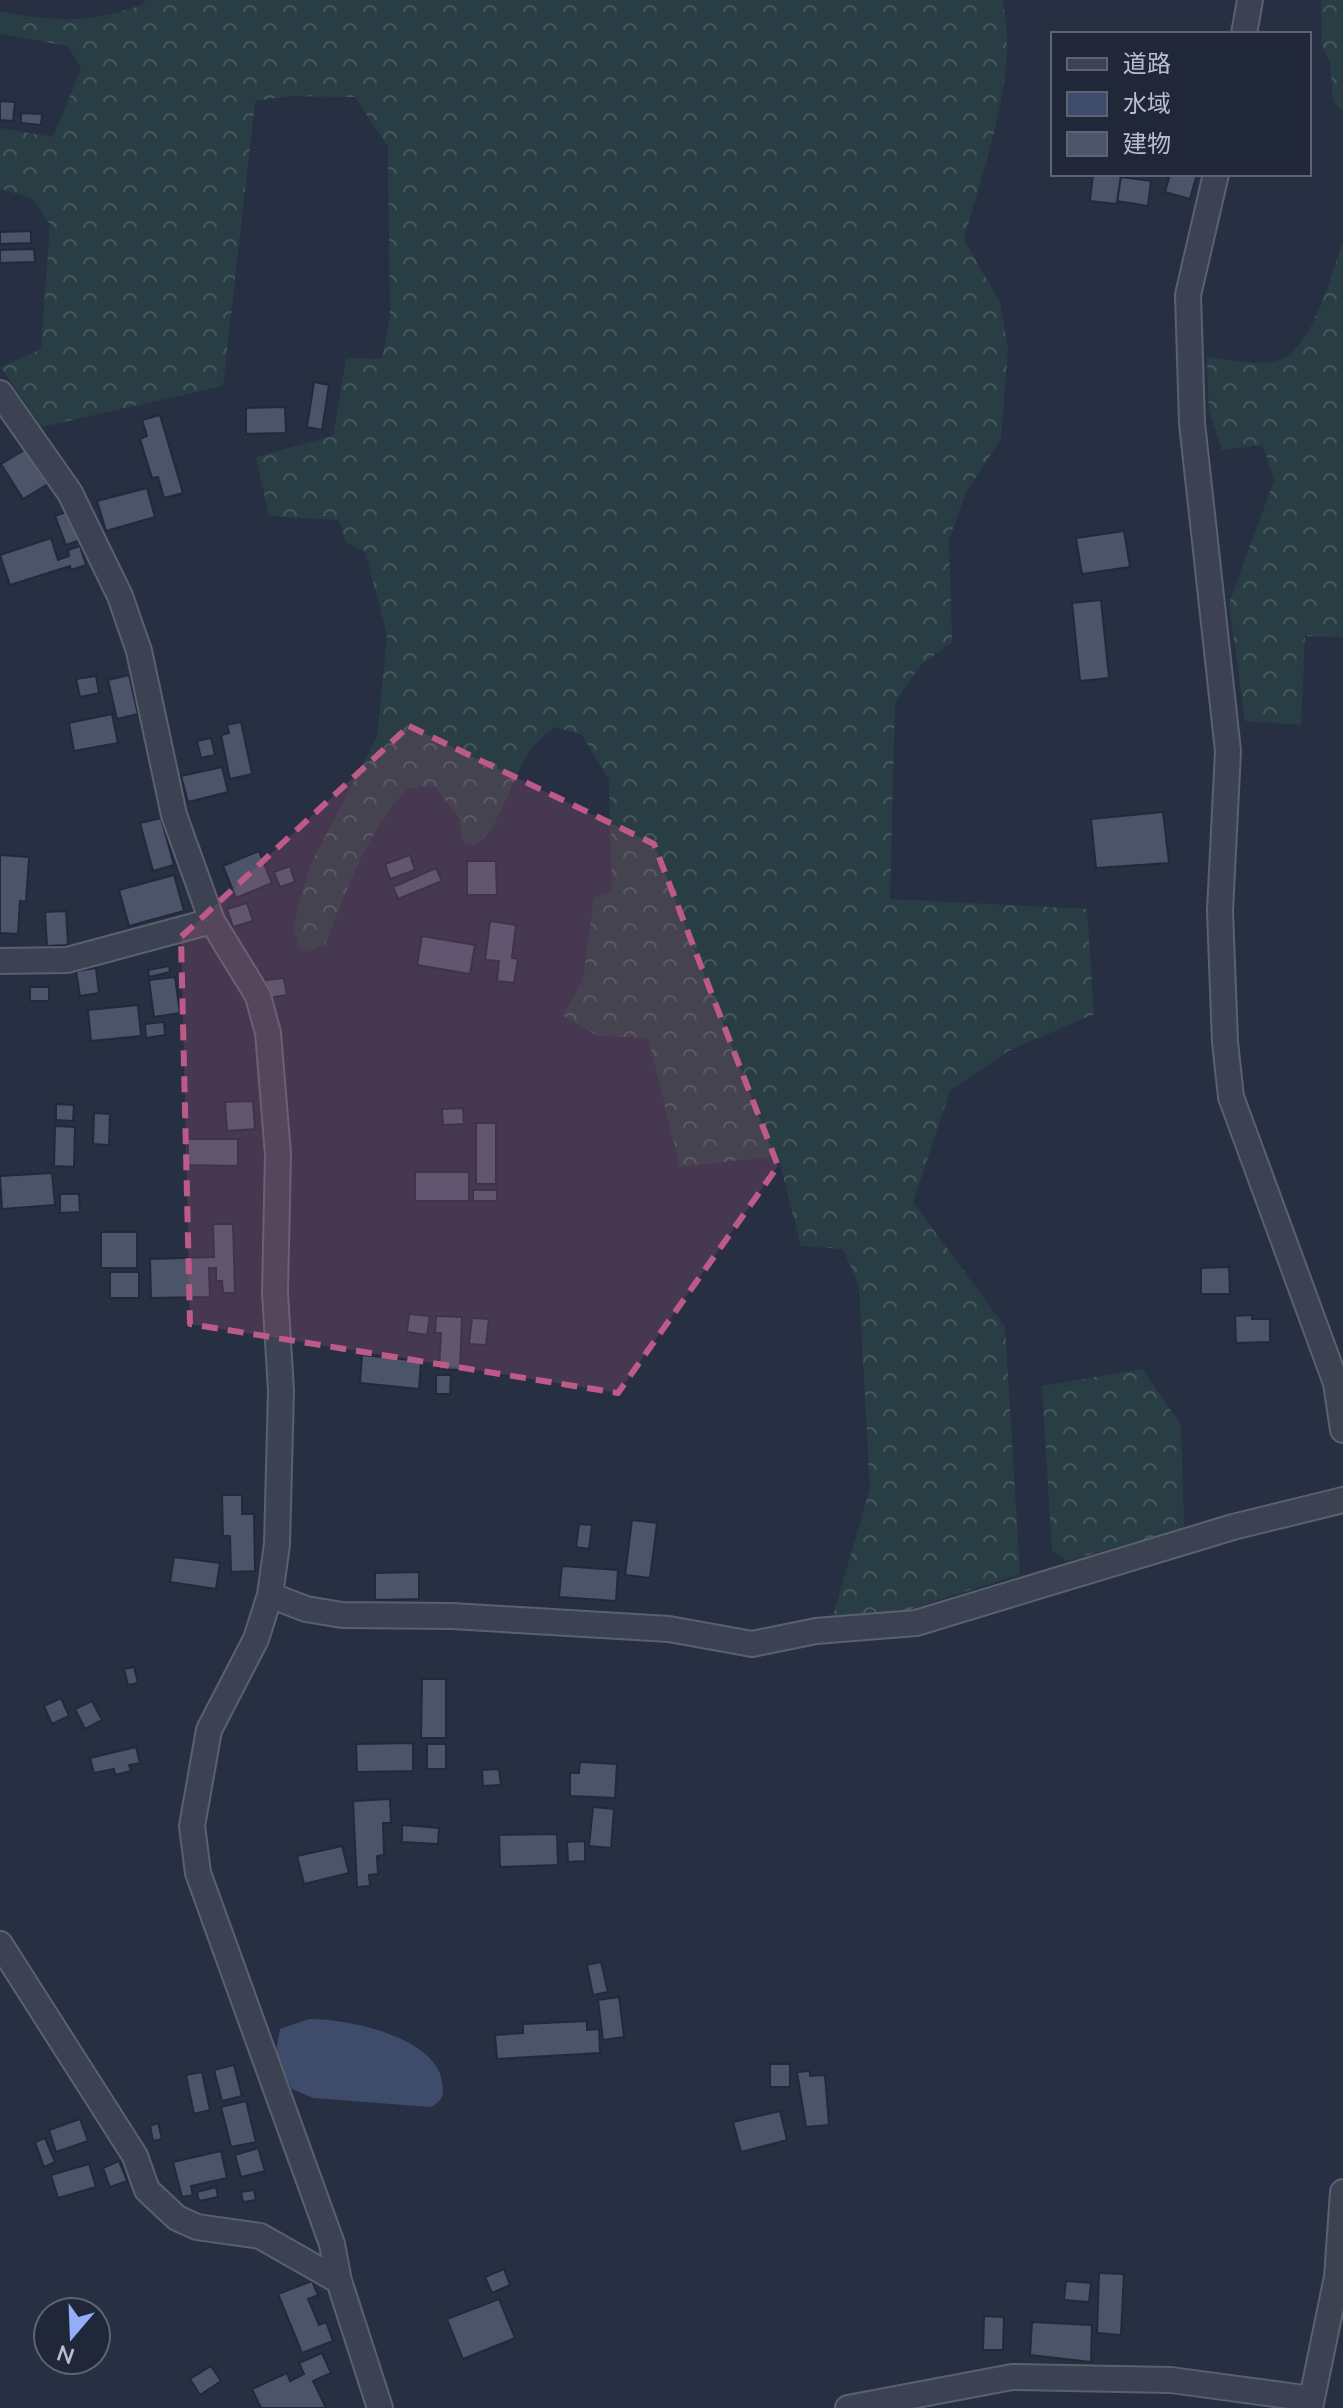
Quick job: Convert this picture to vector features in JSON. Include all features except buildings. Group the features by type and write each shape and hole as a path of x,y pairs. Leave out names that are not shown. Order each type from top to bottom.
{"street":[{"path":"1244,32 1250,0"},
{"path":"1216,176 1188,295 1192,423 1228,751 1220,911 1225,1042 1231,1097 1336,1383 1343,1430"},
{"path":"0,393 70,493 120,596 139,651 174,815 212,921 258,996 268,1033 278,1154 275,1292 281,1391 277,1544 270,1595 256,1639 209,1730 192,1826 198,1873 332,2244 339,2281 380,2408"},
{"path":"0,961 67,960 212,921"},
{"path":"270,1595 306,1609 342,1615 452,1616 669,1629 752,1644 816,1631 916,1623 1218,1531 1343,1500"},
{"path":"0,1944 135,2156 147,2190 161,2205 177,2218 197,2227 260,2236 339,2281"},
{"path":"848,2408 1012,2377 1171,2380 1311,2403 1337,2277 1343,2192"}],"highlighted area":[{"path":"409,726 654,844 778,1166 618,1393 190,1324 181,937"}],"green space":[{"path":"146,0 1002,0 1006,29 1003,90 964,240 1000,302 1008,349 1001,439 966,492 949,539 952,642 921,665 895,702 890,899 1087,909 1094,1014 1008,1051 950,1091 913,1202 1005,1327 1020,1574 851,1628 833,1616 870,1488 859,1286 843,1249 801,1246 778,1156 680,1167 648,1038 598,1036 563,1016 583,980 594,898 612,891 609,780 582,735 556,727 541,739 520,768 498,818 475,846 462,841 460,820 434,786 408,788 370,842 350,881 326,944 308,952 300,949 293,927 310,866 377,737 387,635 365,551 346,543 339,520 269,516 256,457 333,436 346,358 382,359 390,316 388,147 355,97 292,96 255,101 223,386 41,427 1,367 41,349 50,224 32,198 0,189 0,128 53,137 81,69 68,46 0,34 0,12 56,19 87,18 142,5"},
{"path":"1321,0 1343,0 1343,112 1333,101 1330,63 1322,45"},
{"path":"1343,241 1343,637 1305,636 1301,725 1245,721 1229,603 1274,481 1263,445 1222,450 1209,410 1207,357 1259,363 1288,355 1300,344 1319,310"},
{"path":"1142,1369 1181,1425 1184,1528 1067,1561 1052,1551 1042,1386"}],"water":[{"path":"309,2019 345,2022 387,2033 406,2042 423,2052 436,2065 443,2094 431,2107 313,2098 292,2089 275,2056 280,2029"}]}
